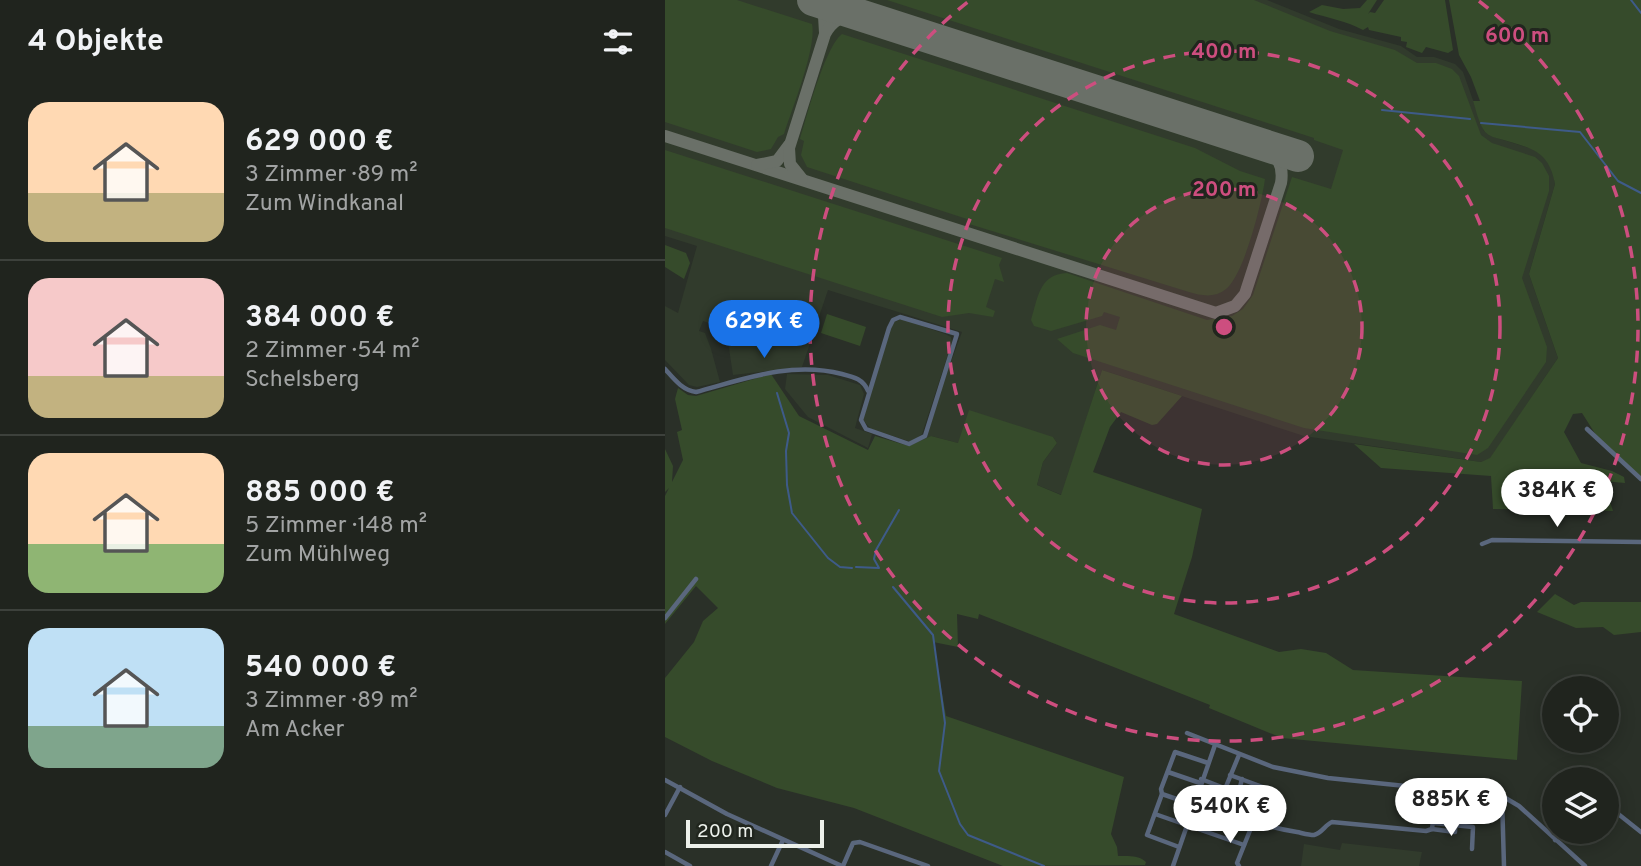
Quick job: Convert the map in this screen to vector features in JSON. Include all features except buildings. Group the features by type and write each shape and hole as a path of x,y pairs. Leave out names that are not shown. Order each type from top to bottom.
{"street":[{"path":"900,317 957,334 925,436 917,442 909,444 866,429 862,424 860,416 868,391 867,377 893,320 900,317"},
{"path":"665,369 677,383 696,392 759,374 787,370 820,370 867,377"},
{"path":"867,377 868,391"},
{"path":"1587,429 1641,479"},
{"path":"1482,544 1492,540 1641,542"},
{"path":"665,618 696,579"},
{"path":"1187,733 1273,767 1328,778 1503,796 1519,806 1542,828"},
{"path":"1173,866 1215,745"},
{"path":"1179,847 1147,835 1163,794 1161,789 1175,752 1208,763"},
{"path":"1224,789 1239,755"},
{"path":"1168,772 1237,793"},
{"path":"1230,775 1268,789"},
{"path":"1233,815 1242,779"},
{"path":"665,780 783,840 843,866 853,844 860,842 928,866"},
{"path":"665,815 680,788"},
{"path":"1431,830 1437,790"},
{"path":"1163,794 1253,823 1314,835 1325,824 1332,822 1455,832 1456,812"},
{"path":"1503,796 1504,866"},
{"path":"1155,814 1244,845"},
{"path":"1619,815 1641,832"},
{"path":"1239,866 1237,863 1253,823"},
{"path":"1434,823 1473,827 1472,849"},
{"path":"771,866 783,840"},
{"path":"1560,844 1585,866"},
{"path":"665,852 690,866"}],"shaded area":[{"path":"665,0 1267,0 1339,29 1401,46 1417,57 1434,57 1455,64 1463,72 1484,131 1491,136 1536,150 1548,161 1553,172 1555,184 1529,274 1558,358 1490,459 1481,462 1304,436 1102,370 1062,495 1037,485 1043,462 1057,443 1053,437 958,443 931,436 927,438 938,397 962,332 828,290 802,367 733,375 727,335 729,330 703,321 699,331 705,333 720,382 697,387 689,385 665,360 665,306 678,313 697,246 665,236"},
{"path":"902,319 945,334 951,337 952,342 922,434 914,441 871,429 863,420 891,327 894,322"},
{"path":"787,374 828,375 860,385 864,394 855,428 872,434 868,448 808,417 785,389"},
{"path":"1342,843 1422,852 1419,866 1301,866 1304,844 1340,850"}],"green space":[{"path":"665,0 737,0 812,24 811,47 798,94 784,134 778,137 771,149 757,152 665,122"},
{"path":"887,0 1254,0 1330,31 1395,50 1417,63 1436,63 1452,69 1459,76 1481,135 1492,143 1535,157 1549,176 1549,191 1522,278 1547,347 1546,362 1488,448 1477,455 1304,428 1073,353 1057,339 1100,325 1116,330 1120,317 1104,312 1102,316 1051,331 1034,326 1031,320 1038,296 1051,278 1067,273 1207,320 1232,316 1243,309 1253,295 1292,177 1331,189 1343,150 1314,138"},
{"path":"1367,0 1377,0 1368,14 1375,13 1384,0 1445,0 1453,50 1448,53 1426,47 1422,53 1406,47 1407,42 1401,41 1401,37 1369,30 1368,27 1363,30 1309,12 1322,5 1343,9 1360,8"},
{"path":"1449,0 1641,0 1641,477 1596,435 1582,413 1573,414 1564,432 1581,463 1624,477 1625,483 1603,481 1613,511 1493,509 1491,476 1381,468 1354,444 1481,462 1490,458 1558,358 1529,274 1555,184 1552,172 1548,163 1536,152 1492,137 1483,129 1473,101 1480,101 1459,55"},
{"path":"842,34 1195,148 1240,171 1265,179 1251,237 1233,281 1217,294 1194,293 966,223 967,219 807,167 801,155 804,141 800,139 823,67"},
{"path":"665,150 1002,258 999,265 1004,282 995,279 986,307 995,311 993,317 969,313 942,317 665,228"},
{"path":"665,245 686,253 690,263 684,279 665,267"},
{"path":"827,314 866,327 860,346 821,333"},
{"path":"1102,370 1182,396 1157,424 1152,425 1121,412 1110,427 1093,472 1202,509 1192,557 1174,614 1279,652 1301,649 1326,653 1353,670 1522,681 1517,760 1282,738 1209,708 1210,705 979,614 978,619 957,614 958,647 933,642 946,716 1124,777 1111,834 1118,856 1140,858 1146,862 1145,865 1003,866 854,808 777,788 712,761 665,737 665,678 694,642 703,621 718,608 696,586 665,624 665,496 669,488 665,492 665,449 673,466 672,482 683,460 677,432 682,430 675,399 678,388 688,395 696,396 771,374 799,416 868,450 875,436 909,446 931,436 958,443 969,410 1053,437 1057,443 1043,462 1037,485 1061,495"},
{"path":"1555,594 1574,605 1581,602 1641,602 1641,632 1614,635 1603,627 1576,628 1537,612"}],"waterway":[{"path":"1631,0 1641,13"},
{"path":"1382,110 1470,119"},
{"path":"1481,123 1580,132 1618,181 1641,193"},
{"path":"777,393 789,433 786,451 787,485 792,513 828,558 840,567 852,568"},
{"path":"856,567 879,568 874,559 876,550 899,510"},
{"path":"893,587 933,635 945,723 939,771 960,824 968,835 1044,866"}],"taxiway":[{"path":"810,0 824,16 825,33"},
{"path":"802,179 790,164 789,148 825,34 832,24 841,18 862,16"},
{"path":"665,136 1216,313 1235,306 1245,294 1281,183 1278,161 1261,145"},
{"path":"757,165 777,161 789,145"}],"runway":[{"path":"813,0 1298,156"}]}
